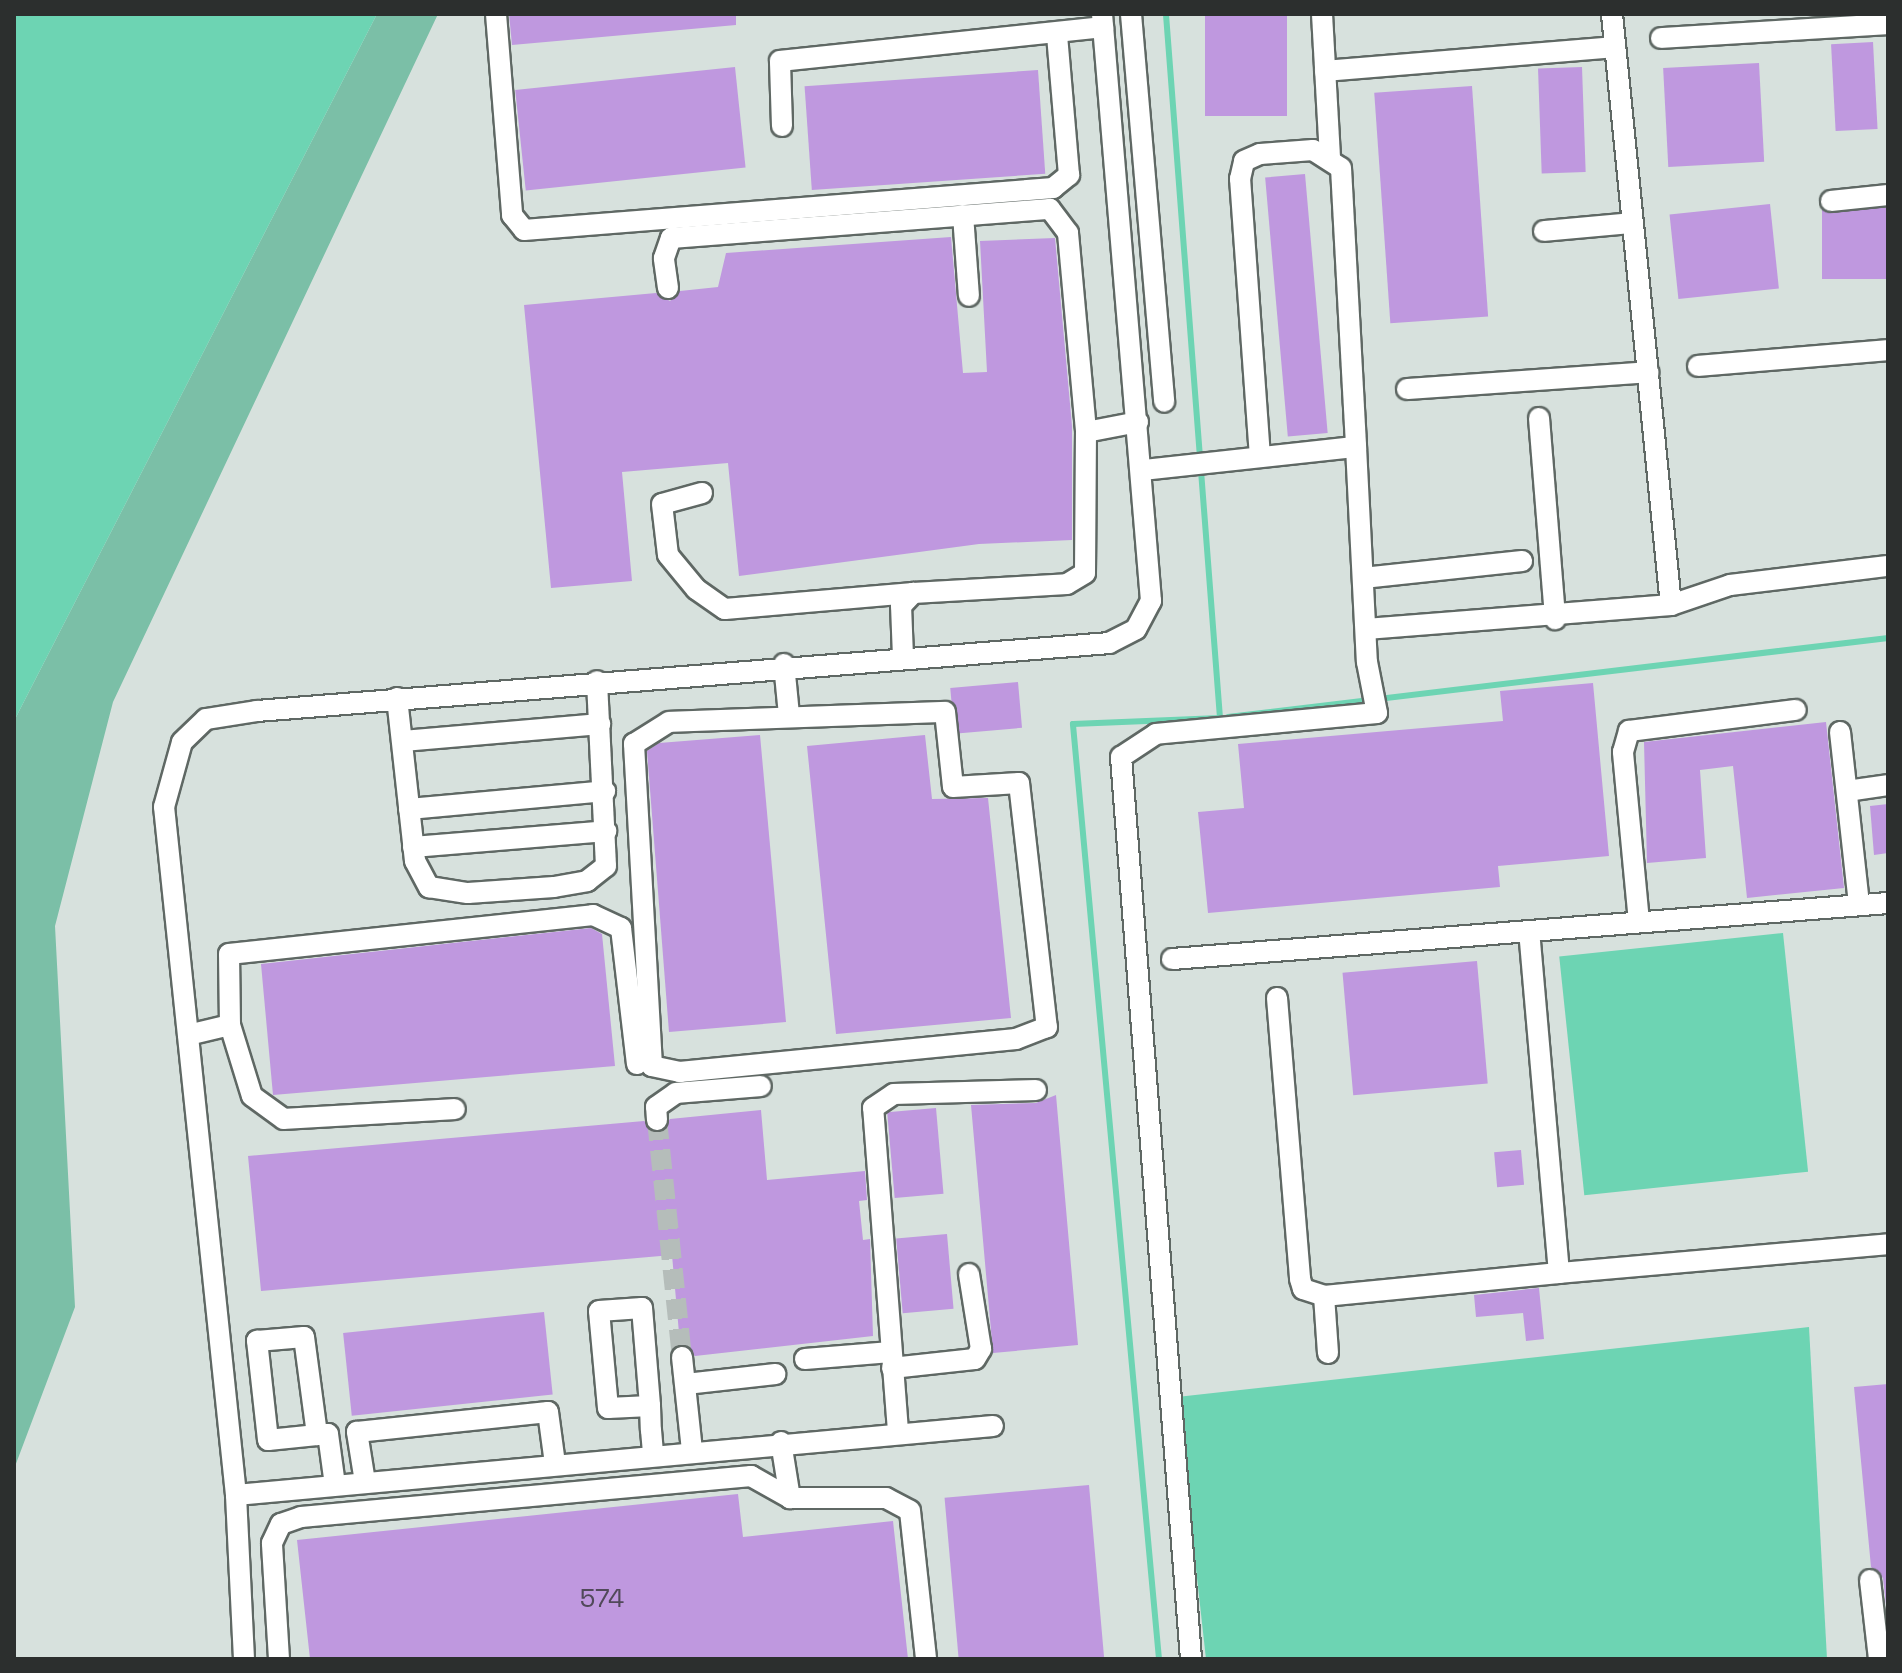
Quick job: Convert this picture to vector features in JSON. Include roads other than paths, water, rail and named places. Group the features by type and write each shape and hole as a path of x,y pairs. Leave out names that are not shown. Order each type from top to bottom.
{"street":[{"path":"496,14 512,215 524,230 1053,188 1069,175 1057,34"},
{"path":"1131,14 1164,402"},
{"path":"1322,14 1330,158"},
{"path":"1612,14 1671,605"},
{"path":"244,1659 236,1495 164,807 182,742 206,719 397,698 784,664 1109,643 1136,629 1151,601 1143,470 1102,20 1057,34 780,61 782,126"},
{"path":"1661,38 1888,24"},
{"path":"1325,71 1615,47"},
{"path":"1191,1659 1121,757 1156,734 1377,713 1367,662 1341,168 1330,158 1313,150 1244,161 1260,457"},
{"path":"1831,201 1888,195"},
{"path":"668,288 664,258 671,238 1050,209 1062,220 1086,432 1085,573 1067,584 725,609 696,589 668,555 662,504 702,493"},
{"path":"963,215 969,296"},
{"path":"1544,231 1632,223"},
{"path":"1698,366 1888,350"},
{"path":"1407,389 1648,372"},
{"path":"1539,418 1555,619"},
{"path":"1086,432 1138,422"},
{"path":"1143,470 1356,447"},
{"path":"1363,578 1522,561"},
{"path":"1366,629 1555,619 1671,605 1730,585 1888,566"},
{"path":"903,657 901,606 913,593"},
{"path":"784,664 789,715"},
{"path":"397,698 413,847 429,887 468,893 554,887 587,881 606,866 605,791 597,681"},
{"path":"1639,922 1623,752 1629,731 1796,710"},
{"path":"945,712 953,787 1019,783 1047,1027 1016,1039 680,1072 652,1066 634,744 669,722 789,715 945,712"},
{"path":"403,741 600,724"},
{"path":"1840,732 1859,905"},
{"path":"1847,791 1888,785"},
{"path":"409,809 605,791"},
{"path":"413,847 606,831"},
{"path":"1172,959 1888,903"},
{"path":"455,1109 284,1119 252,1096 230,1025 229,954 593,915 621,928 637,1064"},
{"path":"1529,931 1559,1273"},
{"path":"1277,998 1303,1289 1324,1296 1888,1244"},
{"path":"188,1035 230,1025"},
{"path":"657,1120 656,1107 676,1093 761,1086"},
{"path":"898,1431 873,1108 894,1094 1036,1090"},
{"path":"805,1359 975,1359 981,1349 969,1274"},
{"path":"1324,1296 1328,1353"},
{"path":"650,1406 608,1408 599,1311 642,1308 650,1406 653,1454"},
{"path":"317,1435 304,1337 257,1341 268,1440 328,1434 335,1485"},
{"path":"682,1357 692,1450"},
{"path":"686,1384 775,1374"},
{"path":"365,1482 357,1432 548,1412 555,1464"},
{"path":"236,1495 898,1431 993,1426"},
{"path":"781,1442 790,1498"},
{"path":"586,1461 590,1493"},
{"path":"279,1659 272,1543 281,1524 751,1476 790,1498 886,1498 910,1511 926,1659"},
{"path":"1870,1580 1879,1659"}],"waterway":[{"path":"1159,1659 1073,724 1220,718 1166,14"},
{"path":"1228,717 1888,638"}],"tunnel":[{"path":"657,1120 682,1357"}]}
